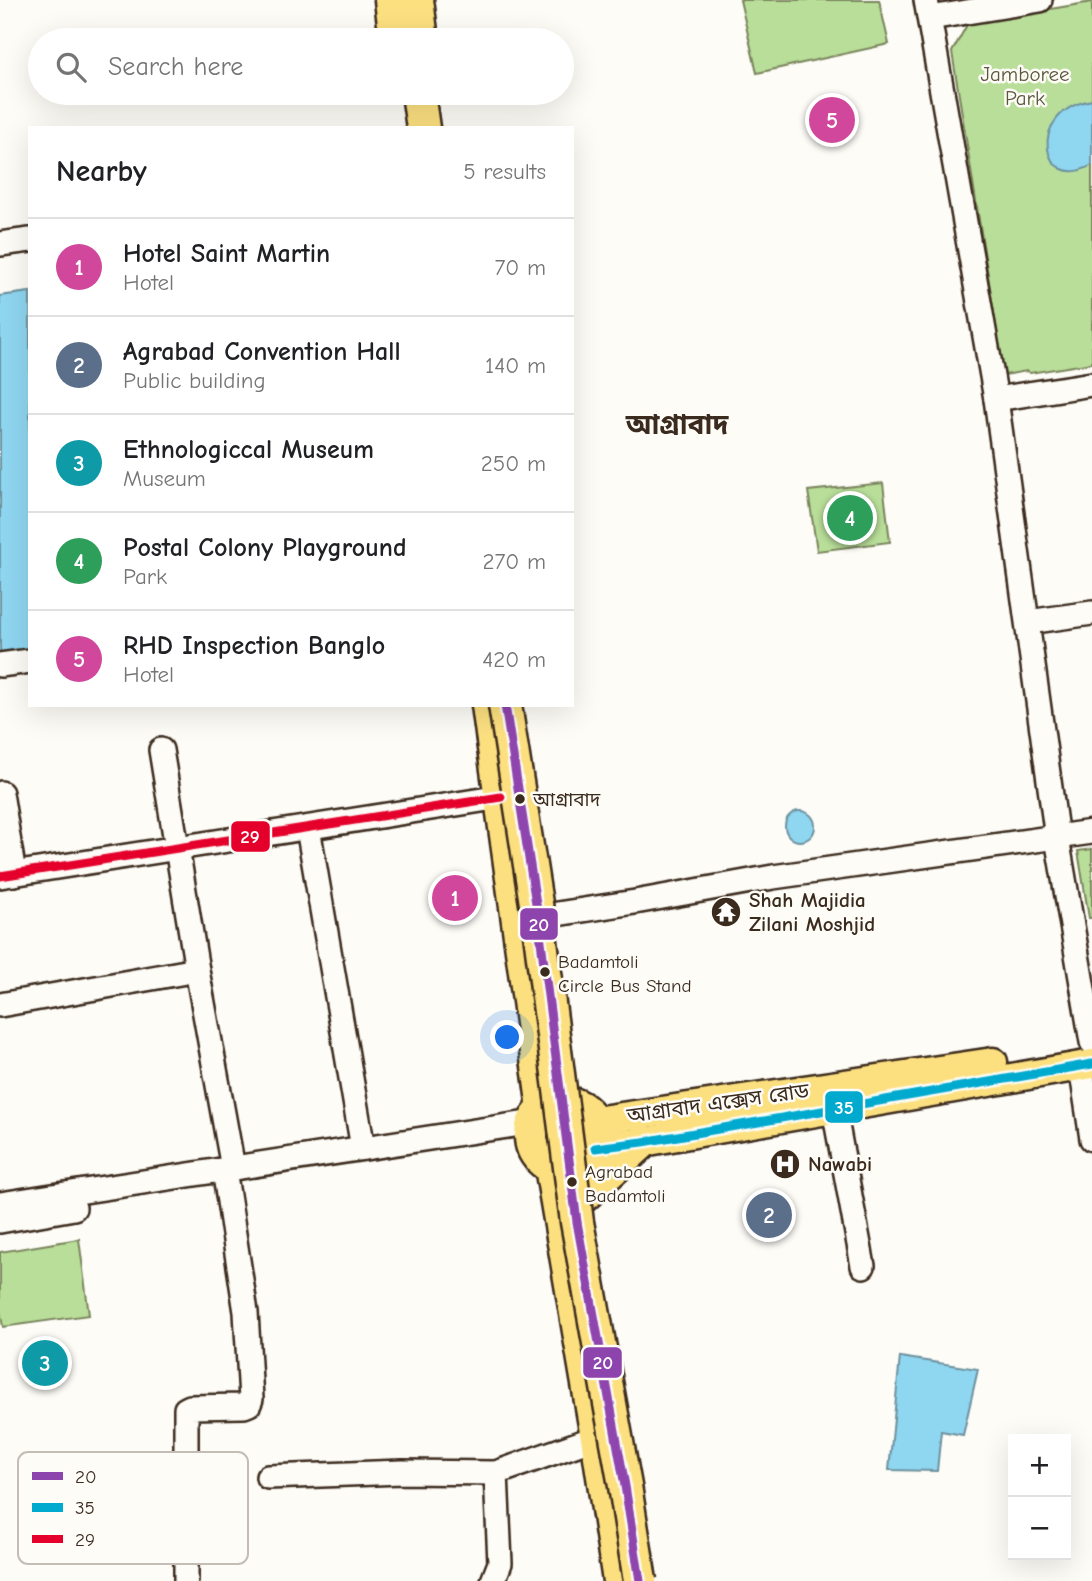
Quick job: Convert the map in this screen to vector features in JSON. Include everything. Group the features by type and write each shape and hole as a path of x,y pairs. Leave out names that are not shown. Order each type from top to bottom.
{"highway":[{"path":"390,0 394,28"},
{"path":"405,0 409,28"},
{"path":"417,0 420,28"},
{"path":"403,105 406,126"},
{"path":"420,105 423,126"},
{"path":"431,105 434,126"},
{"path":"488,707 501,797 646,1581"},
{"path":"488,707 547,1145 604,1458 620,1581"},
{"path":"505,707 537,910 577,1222 640,1581"},
{"path":"514,707 544,916 564,1141 597,1437 620,1581"},
{"path":"564,1141 643,1142"}],"main road":[{"name":"আগ্রাবাদ এক্সেস রোড","path":"564,1141 1089,1055"},
{"name":"আগ্রাবাদ এক্সেস রোড","path":"564,1141 643,1142 834,1109 1089,1055"}],"street":[{"path":"1040,0 928,9 996,399 1089,1055 1092,1139"},
{"path":"0,244 28,240"},
{"path":"996,399 1092,384"},
{"path":"1028,622 1092,613"},
{"path":"0,665 28,661"},
{"path":"161,750 229,1175 246,1312 251,1399 249,1404 244,1406 186,1409 186,1452"},
{"path":"1,793 7,875 501,797"},
{"path":"308,828 363,1148"},
{"path":"544,916 773,877 1092,832"},
{"path":"0,1005 197,970"},
{"path":"834,1109 863,1266"},
{"path":"0,1221 363,1148 564,1141"},
{"path":"0,1204 229,1175 564,1141"},
{"path":"268,1477 401,1472 496,1473 597,1437"},
{"path":"493,1581 500,1563 496,1473"}],"green space":[{"path":"740,0 879,0 889,44 757,73"},
{"name":"Jamboree Park","path":"1092,2 1092,363 1004,375 952,52 968,23"},
{"path":"883,483 890,542 817,551 808,491"},
{"path":"1092,849 1092,918 1089,918 1078,851"},
{"path":"79,1239 89,1315 3,1327 0,1311 0,1252"}],"water":[{"path":"1092,100 1092,165 1075,171 1061,169 1052,160 1048,148 1049,133 1056,119 1070,107"},
{"path":"28,292 28,652 0,656 0,296"},
{"path":"800,811 810,816 815,826 810,836 800,841 790,836 785,826 790,816"},
{"path":"900,1357 978,1369 963,1435 941,1431 937,1471 889,1470"}],"transit line":[{"name":"20","path":"505,707 537,910 577,1222 640,1581"},
{"name":"29","path":"0,876 501,797"},
{"name":"35","path":"595,1148 1092,1064"}],"place":[{"name":"RHD Inspection Banglo","path":"832,120"},
{"name":"Postal Colony Playground","path":"850,518"},
{"name":"আগ্রাবাদ","path":"520,799"},
{"name":"Hotel Saint Martin","path":"455,898"},
{"name":"Shah Majidia Zilani Moshjid","path":"726,912"},
{"name":"Badamtoli Circle Bus Stand","path":"545,972"},
{"name":"Nawabi","path":"785,1164"},
{"name":"Agrabad Badamtoli","path":"572,1182"},
{"name":"Agrabad Convention Hall","path":"769,1215"},
{"name":"Ethnologiccal Museum","path":"45,1363"}],"district":[{"name":"আগ্রাবাদ","path":"677,424"}]}
